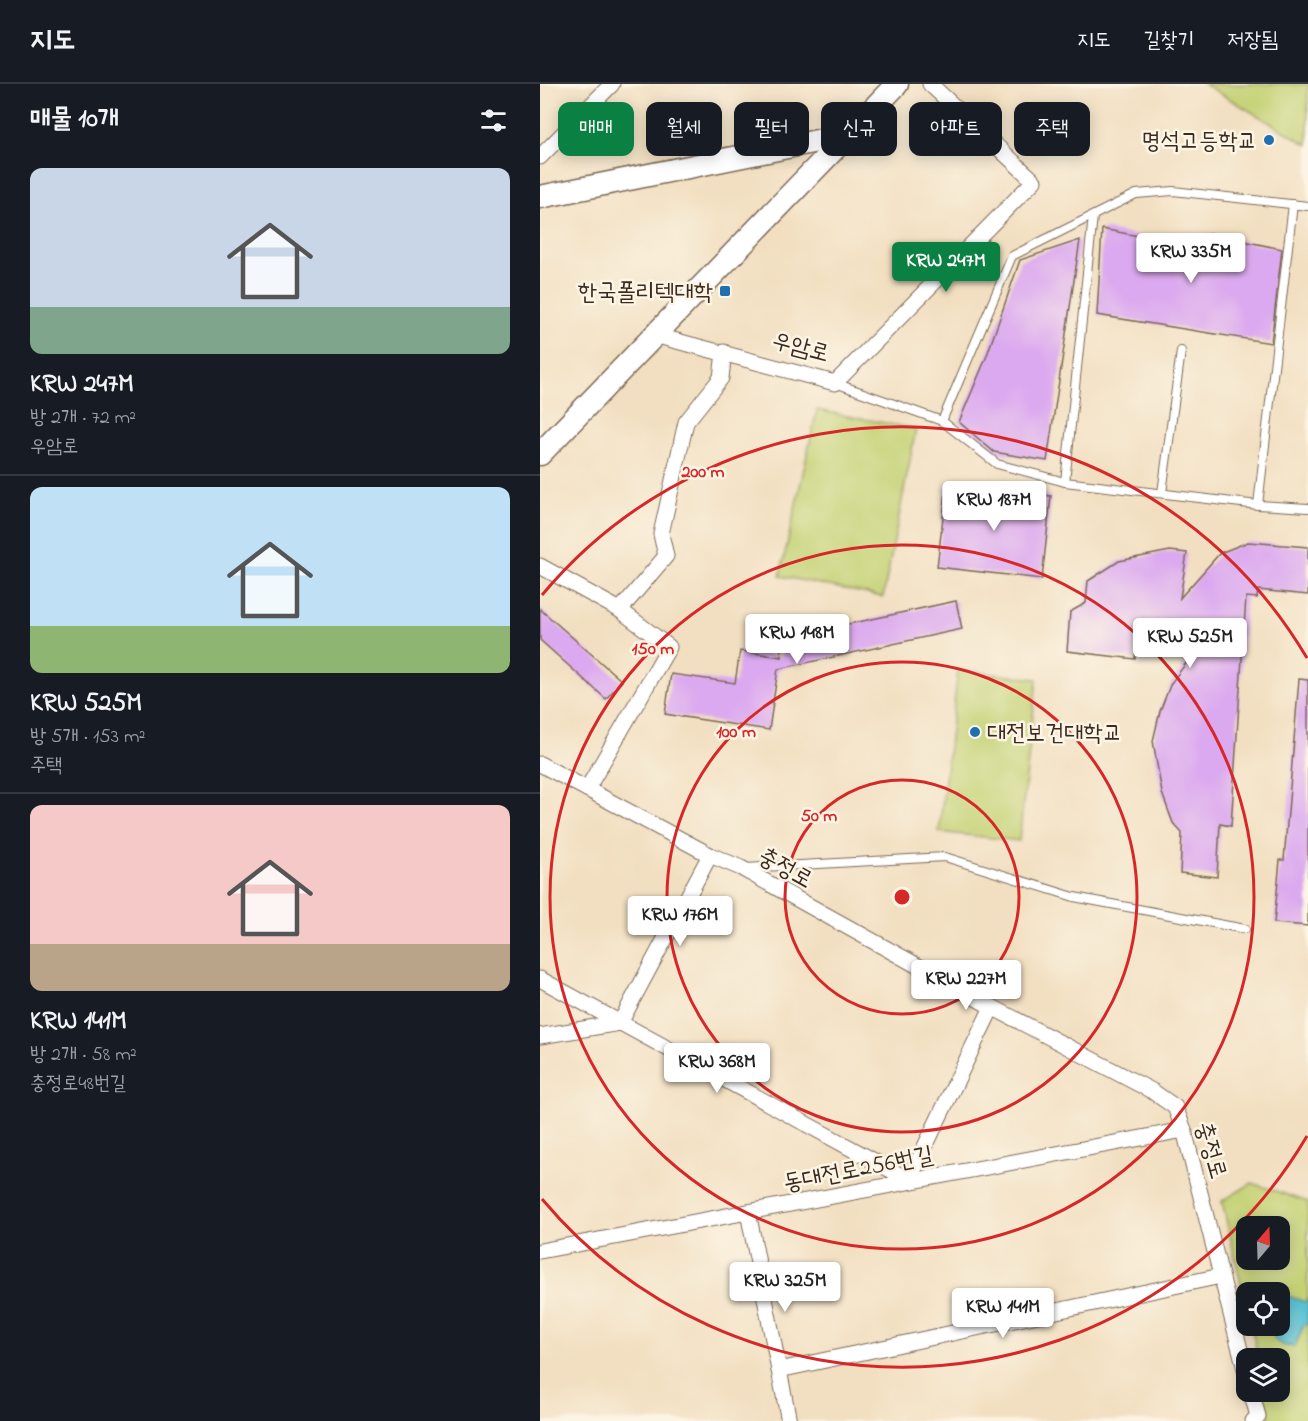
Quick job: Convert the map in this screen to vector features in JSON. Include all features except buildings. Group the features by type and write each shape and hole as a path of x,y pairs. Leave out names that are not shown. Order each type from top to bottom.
{"main road":[{"path":"879,102 897,84"},
{"path":"540,196 821,140"},
{"path":"540,453 827,156"}],"street":[{"path":"540,157 612,84"},
{"name":"우암로","path":"654,335 835,383 1034,181 930,84"},
{"path":"620,610 666,556 661,534 686,422 721,378 724,352"},
{"path":"540,566 620,610 669,647 588,789"},
{"name":"충정로","path":"540,764 710,855 741,868 1152,1091 1174,1107 1185,1130 1240,1348"},
{"path":"620,1023 710,855"},
{"path":"540,979 909,1180 992,1006"},
{"path":"540,1036 620,1023"},
{"name":"동대전로256번길","path":"540,1251 1185,1130"},
{"path":"748,1212 789,1421"},
{"path":"779,1370 1221,1276"},
{"path":"1253,1402 1257,1419"}],"lane":[{"path":"942,421 1012,256 1136,194 1173,191 1308,206"},
{"path":"1258,505 1293,204"},
{"path":"1065,482 1093,216"},
{"path":"1162,493 1181,351"},
{"path":"835,383 942,421 997,464 1065,482 1258,505 1308,508"},
{"path":"741,868 945,857 1074,897 1245,929"}],"green space":[{"path":"1204,84 1308,84 1308,145"},
{"path":"817,410 916,429 883,597 780,576"},
{"path":"958,670 1037,679 1019,841 939,832"},
{"path":"1252,1183 1308,1202 1308,1421 1270,1421 1266,1402 1290,1402 1290,1348 1256,1348 1253,1336 1290,1336 1290,1282 1241,1282 1238,1270 1290,1270 1290,1216 1236,1216 1236,1262 1222,1201"}],"water":[{"path":"1290,1297 1305,1302 1308,1300 1308,1324 1304,1325 1295,1346 1285,1346 1274,1336 1290,1336"}],"place":[{"name":"명석고등학교","path":"1269,140"},
{"name":"한국폴리텍대학","path":"725,291"},
{"name":"대전보건대학교","path":"975,732"}]}
